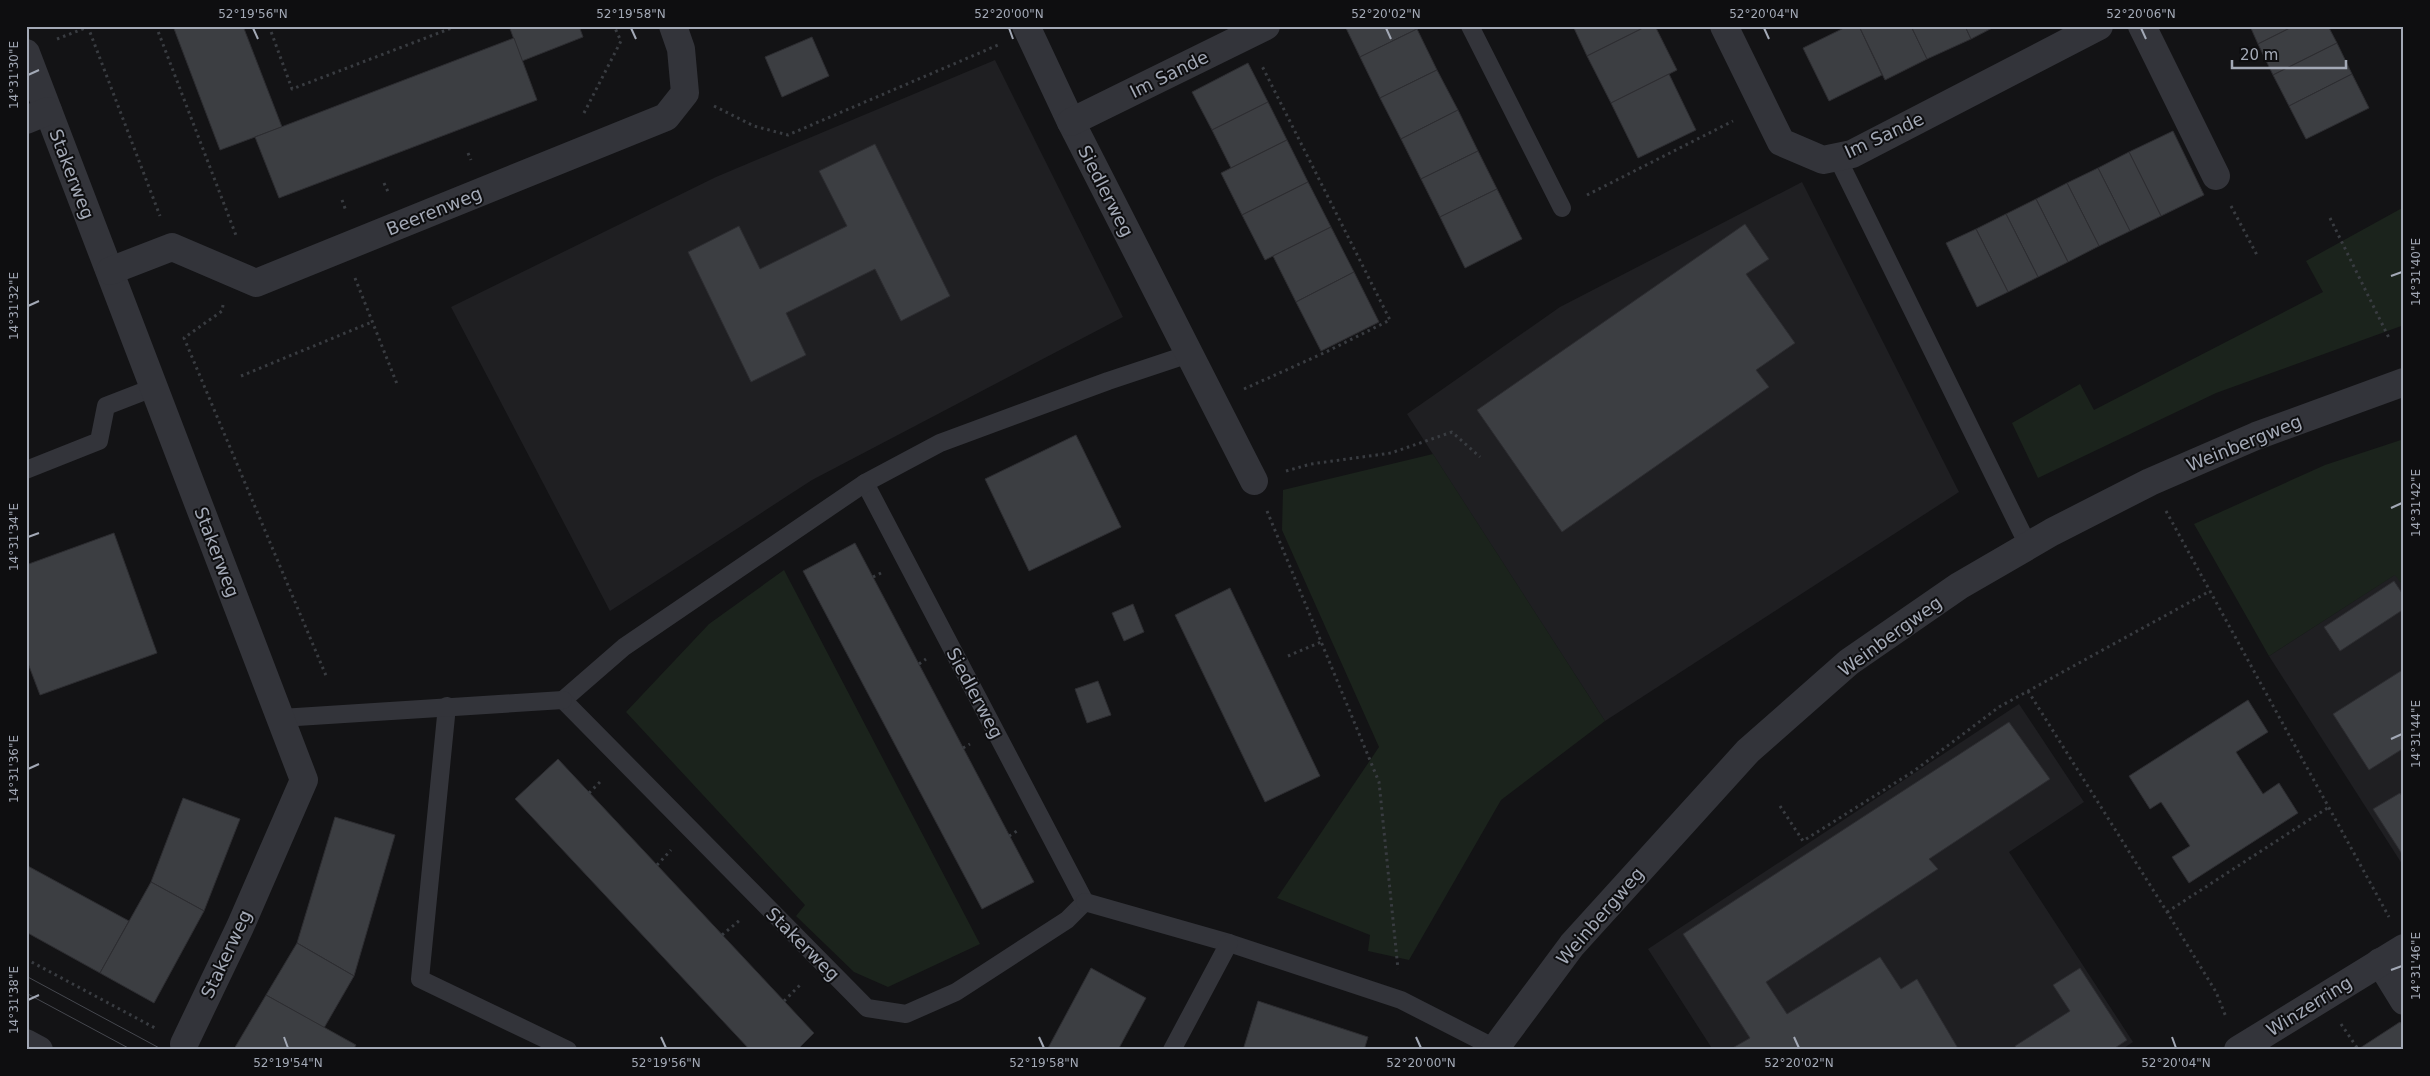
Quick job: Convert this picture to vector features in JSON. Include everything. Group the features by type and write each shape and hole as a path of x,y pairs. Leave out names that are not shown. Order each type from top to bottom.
{"street":[{"path":"673,26 681,49 685,93"},
{"name":"Im Sande","path":"1724,26 1781,142 1823,160 1852,154 2100,26"},
{"path":"2142,26 2216,176"},
{"name":"Siedlerweg","path":"1027,29 1071,122 1254,481"},
{"name":"Im Sande","path":"1071,122 1256,31"},
{"name":"Stakerweg","path":"26,53 37,116 110,271 304,780 240,926 184,1044"},
{"name":"Beerenweg","path":"244,278 344,248 666,116 685,93"},
{"path":"110,271 172,247 244,278"},
{"name":"Weinbergweg","path":"1495,1049 1572,945 1748,752 1849,662 1959,586 2028,545 2150,482 2256,436 2404,382"},
{"name":"Winzerring","path":"2238,1049 2404,948"},
{"path":"2380,962 2404,1001"},
{"path":"26,1043 38,1050"}],"lane":[{"path":"1470,26 1562,208"},
{"path":"1837,157 2028,545"},
{"path":"281,718 563,700 624,646 865,483 940,443 1108,381 1189,354"},
{"path":"26,470 99,441 106,406 154,387"},
{"name":"Siedlerweg","path":"865,483 1085,902"},
{"name":"Stakerweg","path":"563,700 867,1008 906,1014 956,992 1067,920 1085,902"},
{"path":"447,706 420,979 568,1050"},
{"path":"1085,902 1230,943 1401,1000 1495,1049"},
{"path":"1172,1050 1230,943"}],"path":[{"path":"156,26 244,278 222,311 184,338 326,678"},
{"path":"269,26 292,89 457,26"},
{"path":"582,116 621,41 614,26"},
{"path":"88,27 172,247"},
{"path":"685,93 754,126 788,135 1027,29"},
{"path":"1213,402 1326,352 1390,320 1256,31"},
{"path":"1562,208 1763,106"},
{"path":"2216,176 2258,257"},
{"path":"2330,218 2389,338"},
{"path":"344,248 397,384"},
{"path":"240,376 372,322"},
{"path":"1401,1000 1379,782 1254,481 1311,464 1391,453 1452,432 1480,457"},
{"path":"2150,482 2396,929 2380,962"},
{"path":"1780,806 1803,841 1914,770 1999,707 2210,591"},
{"path":"1288,656 1321,642"},
{"path":"2028,691 2216,992 2238,1049"},
{"path":"2167,912 2329,807"},
{"path":"26,959 184,1044"}],"shaded area":[{"path":"995,60 1123,317 812,480 610,611 451,307 716,177"},
{"path":"1802,182 1959,492 1605,721 1407,414 1560,307"},
{"path":"2404,207 2404,325 2216,393 2038,478 2012,423 2080,384 2094,410 2323,292 2306,261"},
{"path":"2404,439 2404,587 2395,575 2269,656 2194,524 2325,465"},
{"path":"1433,454 1605,721 1501,800 1409,960 1368,951 1370,935 1277,898 1379,747 1282,530 1283,490"},
{"path":"784,570 980,944 888,987 854,972 796,916 805,905 626,712 709,624"},
{"path":"2396,574 2404,587 2404,867 2269,656"},
{"path":"2019,704 2084,802 2009,852 2133,1042 2121,1050 1713,1050 1648,949"}],"building":[{"path":"173,26 243,26 282,127 220,150"},
{"path":"509,26 579,26 583,37 522,61"},
{"path":"1345,26 1415,26 1417,29 1360,57"},
{"path":"1573,26 1647,26 1587,56"},
{"path":"1647,26 1655,26 1677,70 1611,103 1587,56"},
{"path":"1848,26 1859,26 1882,75 1829,101 1803,48"},
{"path":"1859,26 1911,26 1927,59 1885,80"},
{"path":"1911,26 1965,26 1971,39 1927,59"},
{"path":"1965,26 1996,26 1971,39"},
{"path":"2250,26 2294,26 2258,44"},
{"path":"2294,26 2328,26 2337,43 2273,75 2258,44"},
{"path":"1417,29 1437,70 1380,98 1360,57"},
{"path":"812,37 829,76 782,97 765,57"},
{"path":"514,38 537,100 279,198 255,137"},
{"path":"2337,43 2352,74 2289,106 2273,75"},
{"path":"1248,63 1268,102 1212,130 1192,92"},
{"path":"1437,70 1458,110 1401,139 1380,98"},
{"path":"1669,74 1696,130 1638,158 1611,103"},
{"path":"2352,74 2369,108 2306,139 2289,106"},
{"path":"1268,102 1287,140 1231,168 1212,130"},
{"path":"1458,110 1478,151 1421,179 1401,139"},
{"path":"2173,131 2204,195 2161,216 2129,152"},
{"path":"1287,140 1308,182 1242,215 1221,173"},
{"path":"875,144 950,296 901,321 875,269 786,313 806,355 751,382 688,252 739,226 760,269 847,226 819,171"},
{"path":"1478,151 1497,189 1440,217 1421,179"},
{"path":"2129,152 2161,216 2130,231 2098,168"},
{"path":"2098,168 2130,231 2099,246 2067,183"},
{"path":"1308,182 1331,227 1265,260 1242,215"},
{"path":"2067,183 2099,246 2068,262 2036,199"},
{"path":"1497,189 1522,239 1465,268 1440,217"},
{"path":"2036,199 2068,262 2038,277 2006,214"},
{"path":"2006,214 2038,277 2008,292 1976,229"},
{"path":"1745,224 1769,259 1746,274 1795,343 1756,370 1769,387 1562,532 1477,410"},
{"path":"1331,227 1354,272 1296,302 1273,256"},
{"path":"1976,229 2008,292 1977,307 1946,243"},
{"path":"1354,272 1379,322 1321,351 1296,302"},
{"path":"1076,435 1121,527 1029,571 985,479"},
{"path":"114,533 157,653 40,695 26,658 26,565"},
{"path":"855,543 1034,882 982,909 803,571"},
{"path":"2394,581 2404,596 2404,609 2340,651 2324,627"},
{"path":"1230,588 1320,776 1265,802 1175,615"},
{"path":"1133,604 1144,632 1124,641 1112,613"},
{"path":"2404,669 2404,748 2369,770 2333,714"},
{"path":"1098,681 1111,715 1087,723 1075,689"},
{"path":"2248,700 2268,732 2236,752 2263,794 2279,783 2298,813 2189,883 2172,857 2190,846 2161,802 2150,809 2129,776"},
{"path":"2009,722 2050,779 1929,859 1938,869 1766,982 1787,1014 1880,957 1901,989 1917,979 1959,1050 1729,1050 1750,1038 1683,934"},
{"path":"558,759 814,1033 797,1050 750,1050 515,799"},
{"path":"2400,793 2404,799 2404,857 2373,809"},
{"path":"183,798 240,819 204,911 151,882"},
{"path":"335,817 395,835 354,976 297,943"},
{"path":"26,865 129,921 100,973 26,932"},
{"path":"151,882 204,911 154,1003 100,973"},
{"path":"297,943 354,976 324,1028 266,995"},
{"path":"1091,968 1146,998 1118,1050 1047,1050"},
{"path":"2080,968 2127,1040 2112,1050 2017,1050 2015,1046 2070,1011 2053,985"},
{"path":"266,995 356,1045 353,1050 234,1049"},
{"path":"1258,1001 1368,1037 1364,1050 1243,1050"},
{"path":"2400,1022 2404,1027 2404,1050 2357,1050"}],"tram line":[{"path":"26,976 163,1050"},
{"path":"26,993 132,1050"}]}
